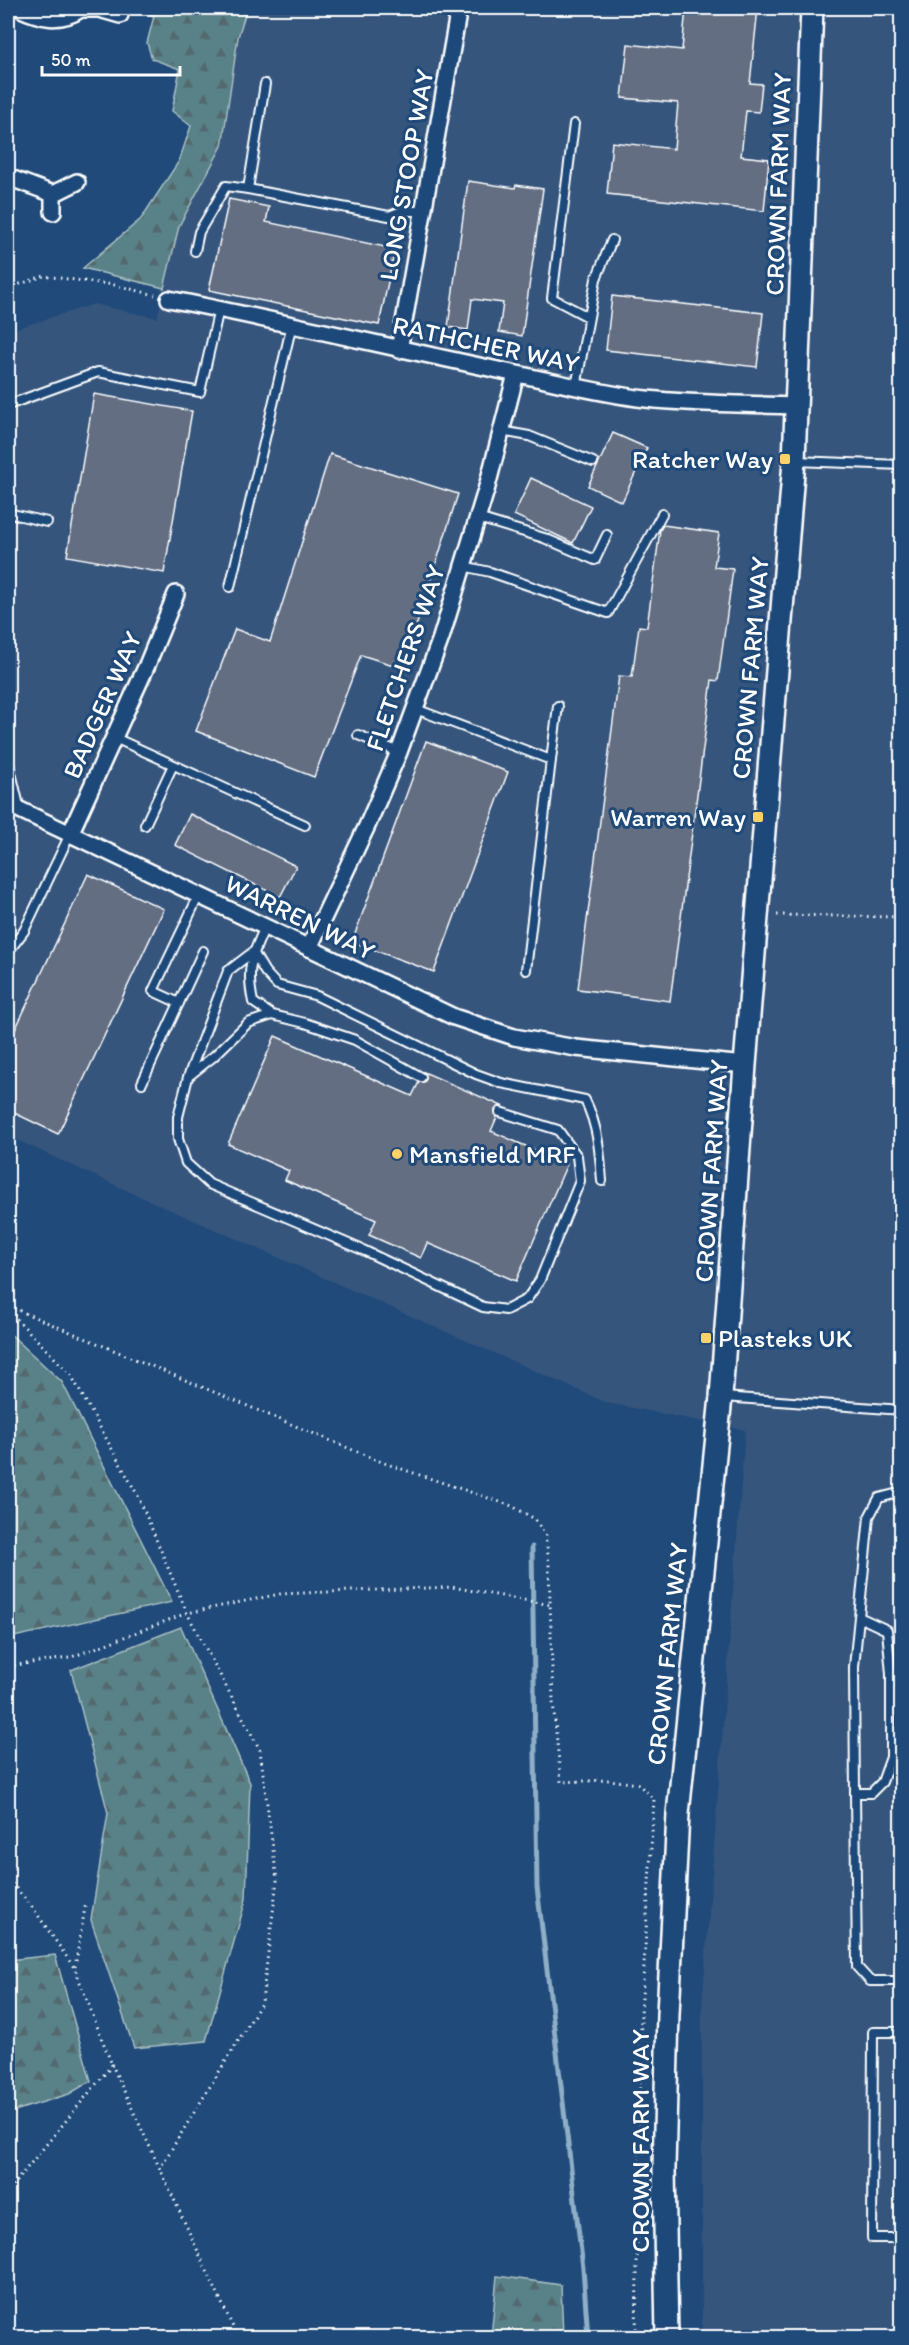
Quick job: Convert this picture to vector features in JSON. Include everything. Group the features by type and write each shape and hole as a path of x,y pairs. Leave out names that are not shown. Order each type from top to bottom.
{"street":[{"path":"19,8 36,16 58,19 70,16 81,8 99,9 120,15"},
{"name":"LONG STOOP WAY","path":"399,350 459,8"},
{"name":"CROWN FARM WAY","path":"667,2337 664,2168 672,1917 678,1814 721,1397 745,1065 794,461 812,8"},
{"path":"8,177 53,194 77,182"},
{"path":"53,194 53,212"},
{"name":"RATHCHER WAY","path":"169,299 292,324 576,389 648,399 797,406"},
{"name":"FLETCHERS WAY","path":"309,948 367,826 416,709 441,638 478,518 516,374"},
{"name":"BADGER WAY","path":"70,834 115,738 176,594"},
{"name":"WARREN WAY","path":"20,810 454,1017 514,1037 576,1048 745,1065"}],"lane":[{"path":"248,189 265,84"},
{"path":"574,124 552,298 588,317"},
{"path":"195,251 199,232 226,186 389,216 402,211 424,211"},
{"path":"576,389 596,279 612,240"},
{"path":"8,405 98,372 200,392 219,309"},
{"path":"230,587 292,324"},
{"path":"500,431 529,436 593,462"},
{"path":"794,461 902,465"},
{"path":"8,513 47,522"},
{"path":"463,566 490,572 608,613 662,514"},
{"path":"478,518 544,538 595,560 607,535"},
{"path":"526,970 558,706"},
{"path":"416,709 551,760"},
{"path":"358,735 399,752"},
{"path":"115,738 305,825"},
{"path":"8,760 20,810 11,813 8,820"},
{"path":"145,825 173,765"},
{"path":"8,952 24,931 70,834"},
{"path":"179,1003 153,991 199,895"},
{"path":"265,927 253,952 248,978 253,1002 272,1015 305,1023 355,1040 421,1077"},
{"path":"142,1083 204,951"},
{"path":"253,952 228,971 188,1077 178,1117 178,1139 186,1163 209,1184 365,1251 483,1307 506,1310 527,1299 540,1280 580,1181 577,1156 558,1130 500,1112"},
{"path":"253,952 265,972 277,985 317,996 476,1074 501,1083 585,1100 593,1115 600,1150 602,1181"},
{"path":"188,1077 248,1023 272,1015"},
{"path":"721,1397 902,1410"},
{"path":"902,1492 879,1498 869,1516 854,1666 857,1967 870,1981 902,1981"},
{"path":"855,1793 870,1793 882,1782 891,1757 891,1674 887,1630 859,1617"},
{"path":"902,2032 873,2032 872,2238 902,2238"}],"path":[{"path":"8,288 44,276 115,285 169,299"},
{"path":"758,915 902,917"},
{"path":"8,1308 384,1463 512,1506 535,1519 546,1536 554,1702 561,1782 610,1780 638,1784 654,1799 640,2014 636,2337"},
{"path":"8,1308 71,1375 138,1496 188,1613 260,1750 277,1880 262,2002 159,2168"},
{"path":"8,1666 69,1658 188,1613 280,1594 452,1587 551,1605"},
{"path":"8,1879 33,1908 75,1969 112,2065 238,2337"},
{"path":"75,1969 86,1902"},
{"path":"8,2191 112,2065"}],"shaded area":[{"path":"247,8 901,8 901,2337 702,2337 702,2007 745,1430 607,1403 8,1136 8,331 94,304 157,318 179,226 222,146 238,37"}],"green space":[{"path":"137,8 247,8 238,37 222,146 179,226 164,288 83,268 141,219 179,161 191,126 172,111 180,69 152,59 147,43 154,16"},
{"path":"8,1332 62,1382 172,1602 14,1637 8,1632"},
{"path":"181,1627 250,1783 246,1899 206,2041 134,2048 91,1920 108,1813 71,1670"},
{"path":"55,1955 91,2081 69,2094 8,2113 8,1960"},
{"path":"497,2276 561,2285 563,2337 491,2337"}],"building":[{"path":"686,8 758,8 750,83 762,84 759,112 746,111 741,156 769,159 764,211 607,194 612,142 674,149 678,103 622,98 628,44 682,50"},
{"path":"468,181 515,188 516,185 543,189 522,336 499,332 503,303 472,299 468,330 448,327"},
{"path":"229,199 269,207 266,222 395,249 379,325 209,290"},
{"path":"612,296 763,313 757,367 606,350"},
{"path":"94,394 192,411 164,573 67,556"},
{"path":"613,433 647,448 622,502 588,486"},
{"path":"330,454 458,494 403,668 361,655 314,777 196,731 235,629 270,642"},
{"path":"531,478 591,506 573,543 514,515"},
{"path":"663,525 719,533 714,567 733,569 718,681 712,680 670,1001 578,989 619,676 632,677 639,626 647,627 660,530"},
{"path":"426,741 508,772 434,972 352,942"},
{"path":"190,814 296,866 280,897 175,845"},
{"path":"88,874 164,909 58,1134 8,1110 8,1045"},
{"name":"Mansfield MRF","path":"275,1036 412,1096 419,1082 424,1082 426,1079 424,1072 502,1106 495,1110 497,1117 491,1131 567,1164 516,1281 427,1243 421,1258 369,1235 376,1220 285,1180 289,1171 228,1144"}],"waterway":[{"path":"532,1547 537,1887 583,2268 588,2338"}],"place":[{"name":"Ratcher Way","path":"785,459"},
{"name":"Warren Way","path":"758,817"},
{"name":"Mansfield MRF","path":"397,1154"},
{"name":"Plasteks UK","path":"706,1338"}]}
